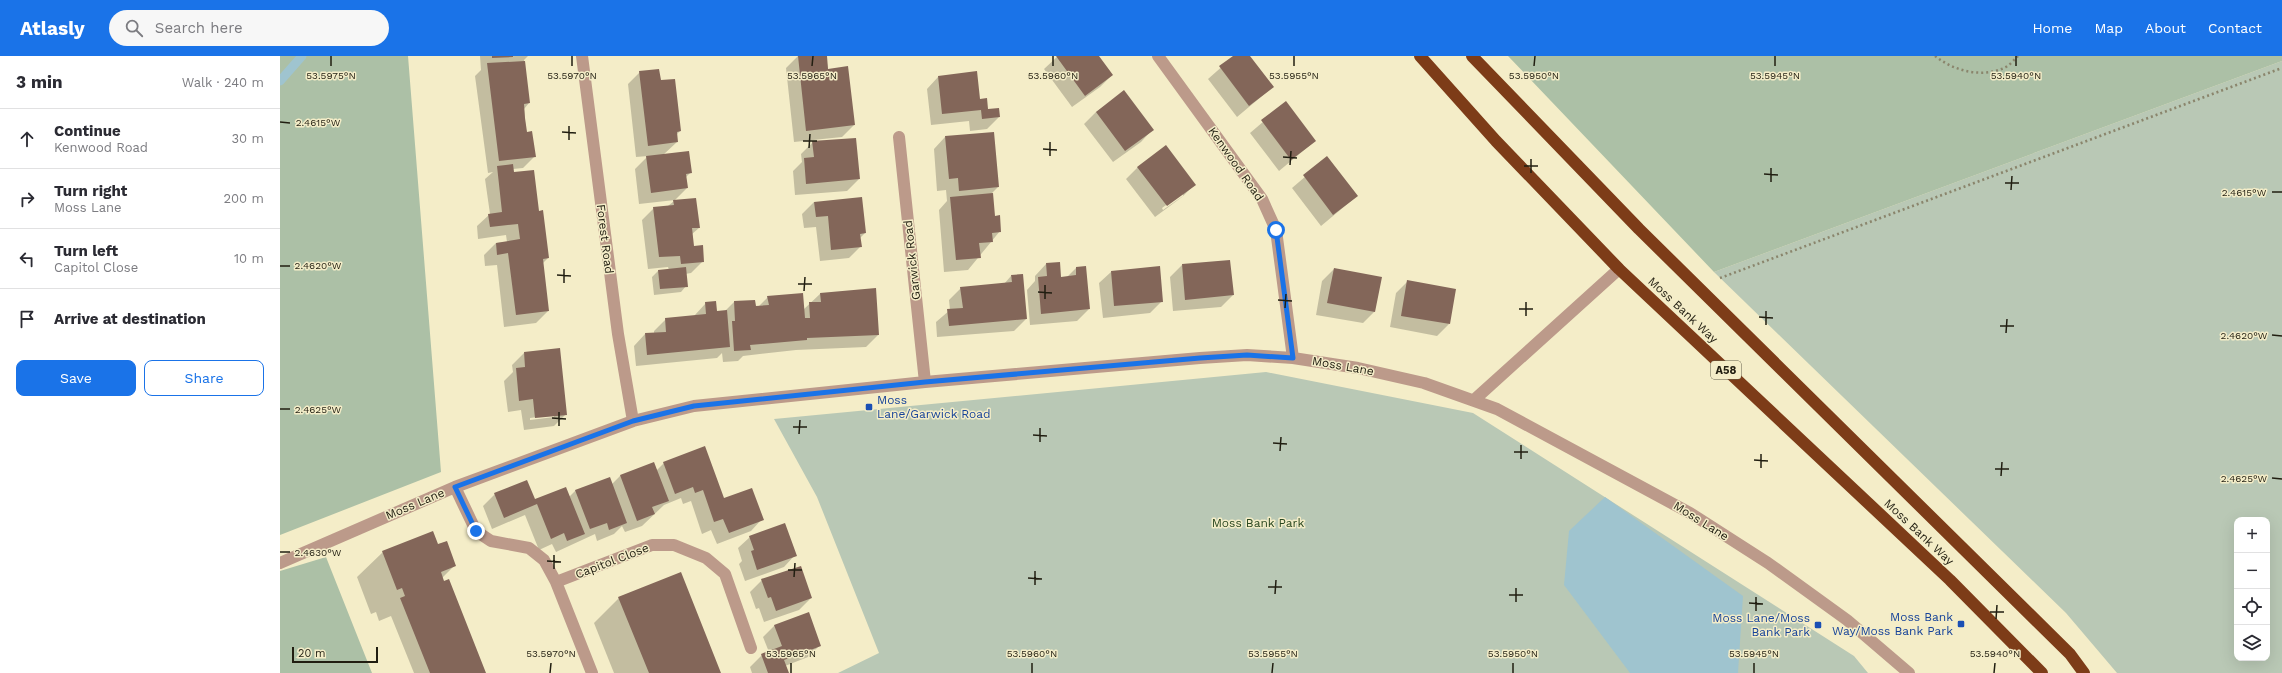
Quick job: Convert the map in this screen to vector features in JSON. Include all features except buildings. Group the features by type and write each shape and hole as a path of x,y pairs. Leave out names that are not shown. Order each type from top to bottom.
{"highway":[{"name":"Moss Bank Way","path":"1420,56 1496,141 1619,269 1950,580 2042,673"},
{"name":"Moss Bank Way","path":"1472,56 1639,230 2070,654 2084,673"}],"street":[{"name":"Forest Road","path":"582,56 618,334 633,421"},
{"name":"Kenwood Road","path":"1158,56 1262,199 1276,230 1293,358"},
{"name":"Garwick Road","path":"899,137 925,382"},
{"path":"1474,400 1619,269"},
{"name":"Moss Lane","path":"280,563 455,487 633,421 694,406 925,382 1200,358 1247,355 1293,358 1365,369 1424,384 1497,409 1690,513 1768,563 1847,620 1909,673"},
{"path":"455,487 476,531 491,541 529,548 544,560 556,582 592,673"},
{"name":"Capitol Close","path":"556,582 652,545 674,544 706,558 725,574 751,648"}],"path":[{"path":"1935,56 1944,63 1964,71 1984,73 2004,68 2018,56"},
{"path":"1697,287 2282,68"}],"green space":[{"path":"280,56 408,56 441,472 280,535"},
{"path":"1508,56 2282,56 2282,61 1714,272"},
{"path":"2282,61 2282,673 2117,673 2066,613 1714,272"},
{"name":"Moss Bank Park","path":"1266,372 1473,413 1854,656 1868,673 838,673 879,653 817,497 774,419"},
{"path":"326,557 372,673 280,673 280,571"}],"water":[{"path":"1605,497 1743,596 1738,673 1630,673 1564,585 1569,531"}],"waterway":[{"path":"280,81 302,56"}],"place":[{"name":"Moss Lane/Garwick Road","path":"869,407"},
{"name":"Moss Bank Way/Moss Bank Park","path":"1961,624"},
{"name":"Moss Lane/Moss Bank Park","path":"1818,625"}],"route":[{"path":"476,531 455,487 633,421 694,406 925,382 1200,358 1247,355 1293,358 1276,230"}]}
